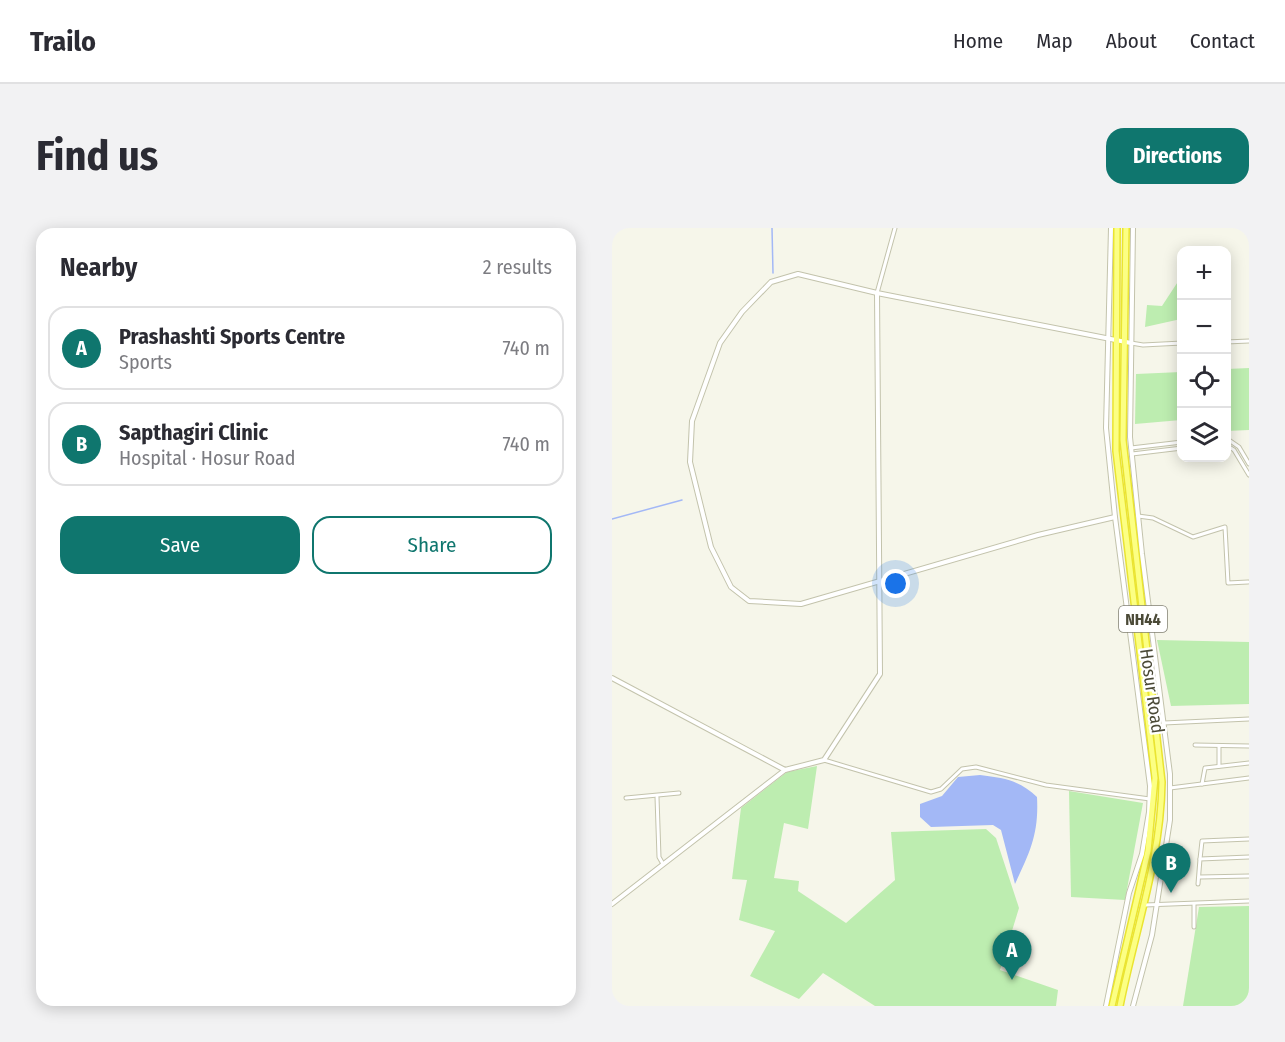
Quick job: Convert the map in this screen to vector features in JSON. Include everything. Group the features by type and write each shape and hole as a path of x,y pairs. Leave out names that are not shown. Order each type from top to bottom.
{"highway":[{"name":"Hosur Road","path":"1112,1006 1116,974 1152,834 1155,778 1149,744 1116,451 1112,340 1117,228"},
{"name":"Hosur Road","path":"1120,1006 1161,825 1162,770 1123,440 1126,228"}],"street":[{"path":"824,760 880,674 877,293 895,228"},
{"path":"1106,1006 1116,974 1129,894 1142,854 1149,799 1149,744 1115,517 1107,428 1112,340 1111,228"},
{"path":"1133,228 1131,448 1170,788 1170,820 1150,944 1133,1006"},
{"path":"1115,517 1038,535 801,604 749,602 731,587 711,547 690,462 692,421 720,344 742,312 771,282 798,274 877,293 1112,340 1131,340 1143,345 1177,343"},
{"path":"1231,342 1249,341"},
{"path":"1231,441 1239,447 1249,464"},
{"path":"1131,448 1177,443"},
{"path":"1231,448 1249,475"},
{"path":"1132,454 1177,449"},
{"path":"1138,516 1153,518 1196,538 1226,527 1228,583 1248,582"},
{"path":"612,678 785,770"},
{"path":"1164,723 1249,719"},
{"path":"1195,745 1249,746"},
{"path":"1219,747 1220,767"},
{"path":"612,904 785,770 824,760 931,792 941,789 962,768 976,766 1046,785 1149,799"},
{"path":"1202,784 1205,768 1249,763"},
{"path":"1170,788 1249,778"},
{"path":"626,798 657,797 679,793"},
{"path":"657,797 659,857 663,864"},
{"path":"1198,884 1202,841 1249,839"},
{"path":"1200,859 1249,857"},
{"path":"1200,877 1249,876"},
{"path":"1144,904 1249,902"},
{"path":"1194,904 1194,927"}],"green space":[{"path":"1177,283 1177,320 1145,327 1147,305 1162,306"},
{"path":"1249,368 1249,430 1231,431 1231,369"},
{"path":"1177,372 1177,420 1135,424 1136,374"},
{"path":"1157,640 1249,642 1249,704 1171,706"},
{"path":"817,766 808,829 784,823 774,878 799,881 798,891 846,923 895,880 891,832 986,829 996,838 1019,908 1000,970 1058,990 1056,1006 875,1006 823,973 799,999 750,976 775,931 739,920 747,880 732,879 741,808 787,772"},
{"path":"1069,791 1143,803 1125,900 1071,897"},
{"path":"1249,906 1249,1006 1183,1006 1199,907"}],"water":[{"path":"980,775 1011,781 1037,797 1035,832 1015,884 1001,830 993,825 931,827 920,817 920,804 942,796 958,777"}],"waterway":[{"path":"772,228 773,273"},
{"path":"612,519 682,500"}],"place":[{"name":"Sapthagiri Clinic","path":"1171,893"},
{"name":"Prashashti Sports Centre","path":"1012,980"}]}
